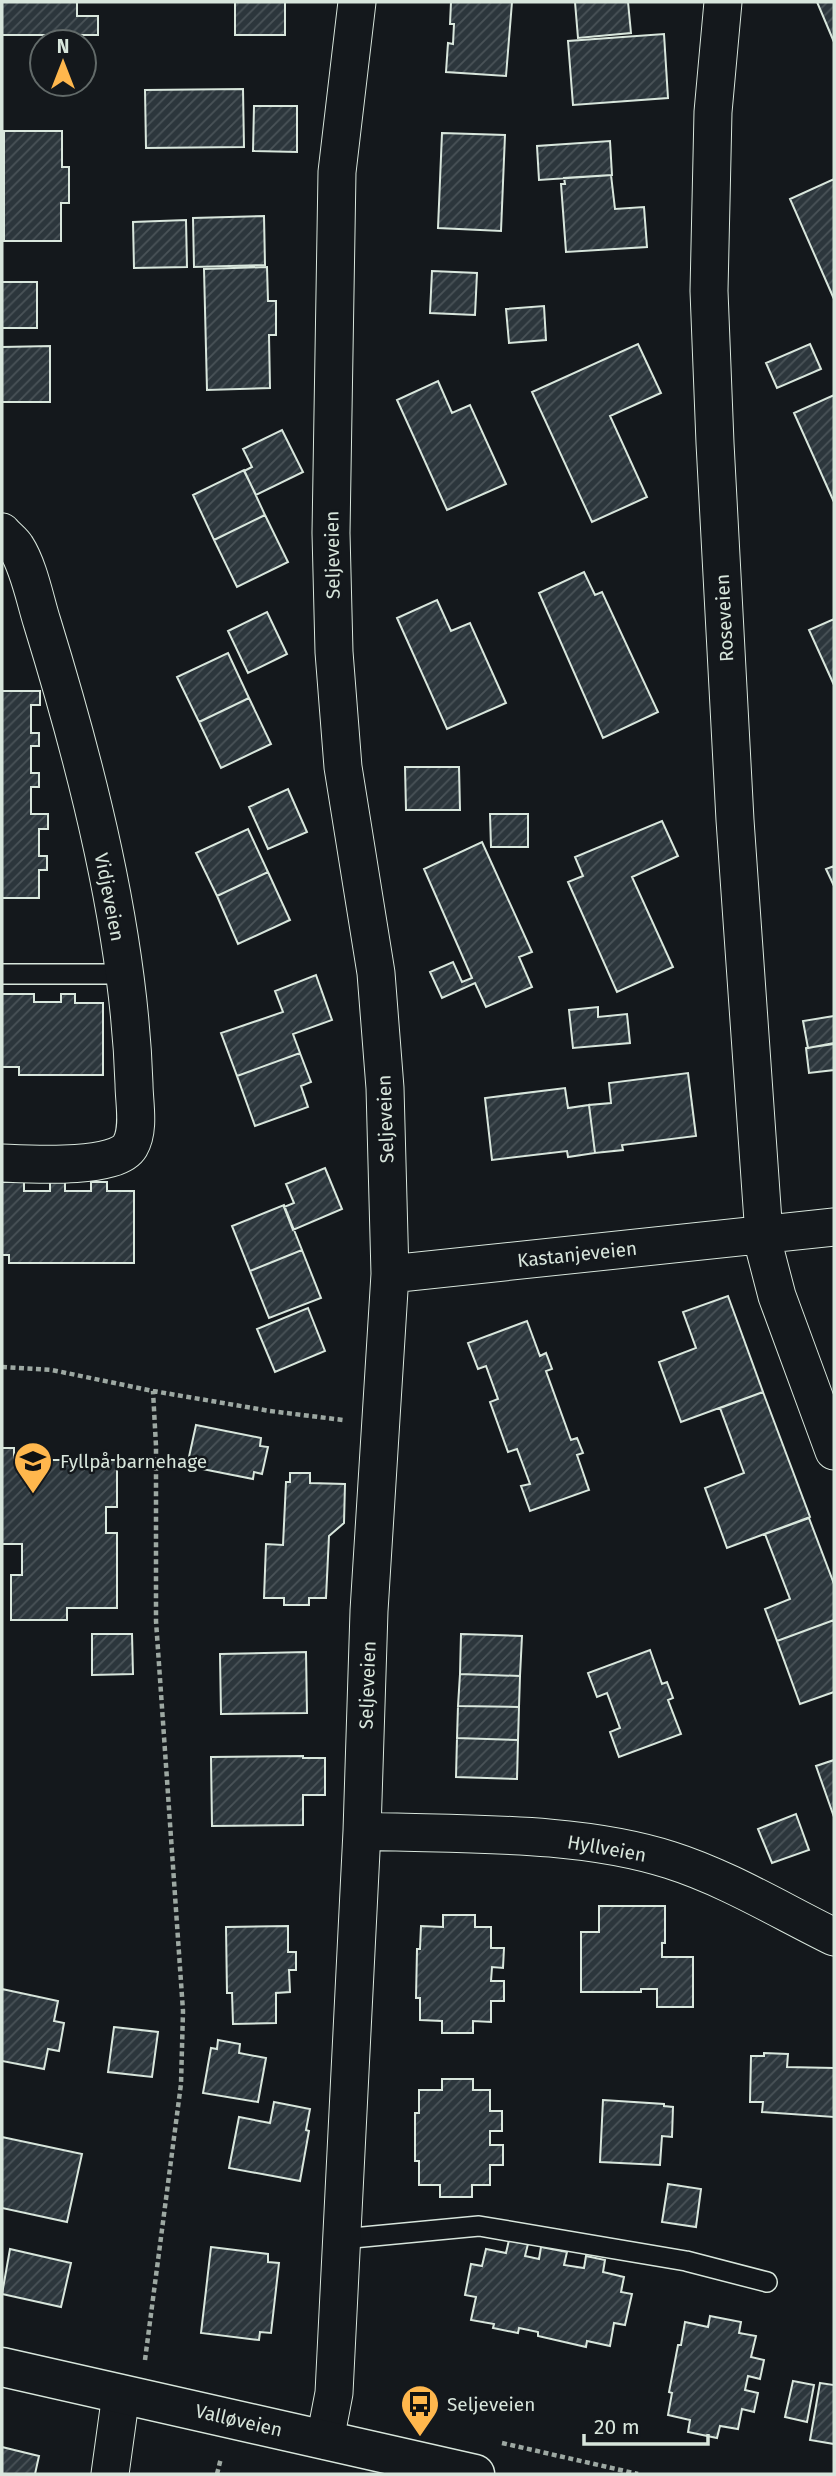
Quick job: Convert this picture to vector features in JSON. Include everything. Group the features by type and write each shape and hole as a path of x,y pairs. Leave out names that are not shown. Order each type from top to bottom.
{"main road":[{"name":"Valløveien","path":"2,2367 475,2474"}],"street":[{"name":"Seljeveien","path":"326,2440 334,2393 362,1831 369,1611 390,1274 385,1088 376,973 343,767 334,652 331,533 337,172 357,2"},
{"name":"Roseveien","path":"723,2 713,112 710,319 735,806 765,1234"},
{"name":"Vidjeveien","path":"2,532 16,547 30,581 72,720 111,892 125,974 132,1046 135,1130 129,1148 120,1155 101,1161 2,1163"},
{"name":"Kastanjeveien","path":"390,1274 834,1227"},
{"path":"765,1234 765,1250 777,1296 834,1451"},
{"name":"Hyllveien","path":"362,1831 541,1838 626,1850 670,1860 721,1881 834,1937"},
{"path":"110,2474 121,2394"}],"lane":[{"path":"2,974 125,974"},
{"path":"342,2239 479,2226 686,2261 767,2282"}],"path":[{"path":"2,1367 52,1370 270,1412 380,1425"},
{"path":"145,2361 181,2084 183,2011 156,1621 156,1446 153,1391"},
{"path":"217,2474 222,2454"}],"building":[{"path":"2,2 77,2 77,16 98,16 98,28 28,28 28,35 2,35"},
{"path":"235,2 285,2 285,35 235,35"},
{"path":"451,2 512,2 506,76 446,72 448,43 453,44"},
{"path":"575,2 628,2 631,33 578,38"},
{"path":"817,2 834,2 834,42"},
{"path":"664,34 668,98 573,105 568,41"},
{"path":"243,89 244,147 146,148 145,90"},
{"path":"254,106 297,106 297,152 253,151"},
{"path":"4,131 62,131 62,167 69,167 69,203 61,203 61,241 4,241"},
{"path":"442,133 505,135 501,231 438,228"},
{"path":"610,141 612,175 539,180 537,146"},
{"path":"611,175 615,209 644,207 647,247 566,252 561,184 565,184 564,178"},
{"path":"834,179 834,299 790,199"},
{"path":"264,216 265,265 194,267 193,218"},
{"path":"186,220 187,267 134,268 133,222"},
{"path":"267,267 268,301 276,301 276,335 269,335 270,388 207,390 204,269"},
{"path":"432,271 477,273 475,315 430,313"},
{"path":"2,282 37,282 37,328 2,328"},
{"path":"544,306 546,340 509,343 506,309"},
{"path":"638,344 661,393 610,416 647,497 592,522 532,392"},
{"path":"810,344 821,369 777,388 766,363"},
{"path":"50,346 50,402 2,402 2,347"},
{"path":"438,381 452,413 470,405 506,484 447,510 397,400"},
{"path":"834,395 834,502 794,413"},
{"path":"282,430 303,472 256,495 244,471 252,467 243,449"},
{"path":"244,470 265,515 214,540 193,495"},
{"path":"265,515 288,562 237,587 214,540"},
{"path":"584,572 595,595 602,592 658,712 603,738 539,593"},
{"path":"437,600 451,631 470,623 506,703 447,729 397,618"},
{"path":"267,612 287,654 248,673 228,631"},
{"path":"834,619 834,685 809,630"},
{"path":"228,653 249,698 199,722 177,677"},
{"path":"2,691 40,691 40,705 31,705 31,733 39,733 39,746 31,746 31,773 39,773 39,787 31,787 31,814 48,814 48,829 39,829 39,856 47,856 47,870 39,870 39,898 2,898"},
{"path":"249,698 271,744 221,768 199,722"},
{"path":"405,767 459,767 460,810 406,810"},
{"path":"288,789 307,832 268,849 249,807"},
{"path":"490,814 528,814 528,847 491,847"},
{"path":"662,821 678,856 632,877 673,967 617,992 568,882 583,876 575,857"},
{"path":"248,829 268,872 217,896 196,853"},
{"path":"482,842 532,952 519,957 532,987 486,1007 475,983 442,998 430,972 453,962 462,982 472,978 424,869"},
{"path":"834,866 834,886 826,869"},
{"path":"268,872 290,920 238,944 217,896"},
{"path":"316,975 332,1020 293,1034 300,1053 237,1076 221,1033 283,1012 275,991"},
{"path":"2,994 34,994 34,1002 61,1002 61,994 75,994 75,1003 103,1003 103,1075 19,1075 19,1067 2,1067"},
{"path":"598,1007 598,1017 627,1014 630,1043 573,1048 569,1010"},
{"path":"834,1016 834,1043 808,1048 803,1021"},
{"path":"834,1044 834,1070 809,1073 806,1048"},
{"path":"300,1053 311,1082 301,1086 308,1107 255,1126 237,1076"},
{"path":"688,1073 696,1136 622,1145 623,1150 595,1153 589,1105 611,1103 609,1083"},
{"path":"565,1088 568,1108 589,1105 595,1153 568,1157 567,1151 492,1160 485,1098"},
{"path":"325,1168 342,1209 293,1230 284,1207 294,1203 286,1184"},
{"path":"2,1182 24,1182 24,1191 50,1191 50,1182 65,1182 65,1191 91,1191 91,1182 107,1182 107,1191 134,1191 134,1263 9,1263 9,1255 2,1255"},
{"path":"284,1205 302,1250 250,1271 232,1226"},
{"path":"302,1250 321,1298 269,1318 250,1271"},
{"path":"728,1296 763,1392 681,1422 659,1362 696,1348 683,1312"},
{"path":"308,1308 325,1351 275,1372 257,1329"},
{"path":"527,1321 540,1356 546,1353 552,1369 546,1371 571,1440 577,1438 583,1453 577,1455 589,1490 530,1511 521,1486 530,1484 517,1449 508,1452 490,1402 498,1399 486,1366 478,1369 468,1343"},
{"path":"763,1392 810,1517 727,1548 705,1488 744,1473 720,1408"},
{"path":"196,1425 261,1438 260,1446 268,1447 262,1474 254,1472 253,1479 187,1466"},
{"path":"2,1448 14,1448 14,1460 117,1460 117,1507 106,1507 106,1533 117,1533 117,1608 67,1608 67,1620 11,1620 11,1575 22,1575 22,1544 2,1544"},
{"path":"290,1473 310,1473 310,1483 345,1484 344,1523 329,1536 326,1598 309,1598 309,1605 284,1605 284,1598 264,1598 266,1544 283,1545 286,1482 290,1482"},
{"path":"809,1518 834,1584 834,1620 777,1641 765,1609 790,1599 765,1534"},
{"path":"834,1620 834,1692 800,1704 777,1641"},
{"path":"92,1634 132,1634 133,1674 92,1675"},
{"path":"461,1634 522,1636 520,1676 460,1674"},
{"path":"650,1650 662,1684 667,1682 673,1698 668,1700 681,1734 619,1757 610,1732 620,1728 607,1693 597,1697 588,1673"},
{"path":"306,1652 307,1713 221,1714 220,1654"},
{"path":"460,1674 520,1676 519,1707 458,1706"},
{"path":"458,1706 519,1707 518,1740 457,1738"},
{"path":"457,1738 518,1740 517,1779 456,1777"},
{"path":"211,1757 325,1758 325,1795 303,1795 303,1825 212,1826"},
{"path":"834,1760 834,1817 816,1766"},
{"path":"796,1814 809,1850 772,1863 758,1829"},
{"path":"599,1906 665,1906 665,1943 662,1943 662,1957 693,1957 693,2007 657,2007 657,1989 641,1989 641,1992 581,1992 581,1932 599,1932"},
{"path":"443,1915 475,1915 475,1927 491,1927 491,1948 504,1948 503,1968 492,1967 491,1981 504,1981 504,2001 491,2001 491,2022 473,2021 473,2033 442,2033 442,2021 420,2020 420,1998 416,1998 417,1949 420,1949 421,1926 443,1927"},
{"path":"288,1926 288,1952 296,1952 296,1970 289,1970 290,1992 276,1993 276,2023 233,2024 232,1993 227,1993 226,1927"},
{"path":"2,1989 58,2001 54,2021 64,2023 59,2051 48,2049 44,2069 2,2061"},
{"path":"114,2027 158,2032 152,2077 108,2072"},
{"path":"218,2040 240,2044 239,2053 266,2058 258,2102 203,2093 211,2048 217,2049"},
{"path":"764,2053 788,2054 787,2067 834,2068 834,2117 762,2112 763,2102 750,2102 751,2056 764,2056"},
{"path":"442,2079 473,2079 473,2090 490,2090 490,2111 502,2111 502,2131 490,2131 490,2145 503,2145 503,2165 490,2165 490,2185 472,2185 472,2197 440,2197 440,2185 419,2185 419,2161 415,2161 415,2113 419,2113 419,2090 442,2090"},
{"path":"603,2100 673,2107 672,2137 662,2136 660,2165 600,2162"},
{"path":"274,2102 310,2109 300,2181 229,2168 239,2117 270,2123"},
{"path":"2,2137 82,2154 67,2222 2,2208"},
{"path":"668,2184 701,2189 696,2227 662,2222"},
{"path":"509,2240 528,2244 525,2256 539,2259 541,2247 567,2252 564,2265 584,2268 586,2256 605,2260 603,2272 624,2277 621,2292 632,2294 625,2325 614,2323 610,2346 587,2341 586,2347 538,2336 538,2332 519,2328 518,2333 493,2328 494,2324 471,2320 476,2297 465,2295 471,2264 482,2266 486,2249 506,2253"},
{"path":"211,2247 268,2254 268,2262 279,2263 271,2333 260,2332 259,2340 201,2333"},
{"path":"10,2249 71,2263 61,2307 2,2294"},
{"path":"710,2316 741,2322 739,2333 756,2336 751,2357 764,2360 760,2379 748,2376 745,2390 758,2393 754,2412 742,2409 738,2429 720,2426 717,2438 688,2432 690,2420 668,2415 672,2393 669,2392 685,2322 708,2327"},
{"path":"793,2381 814,2385 807,2422 785,2417"},
{"path":"820,2383 834,2385 834,2444 810,2440"},
{"path":"2,2447 39,2456 35,2474 2,2474"}],"place":[{"name":"Fyllpå barnehage","path":"33,1495"},
{"name":"Seljeveien","path":"420,2438"}]}
